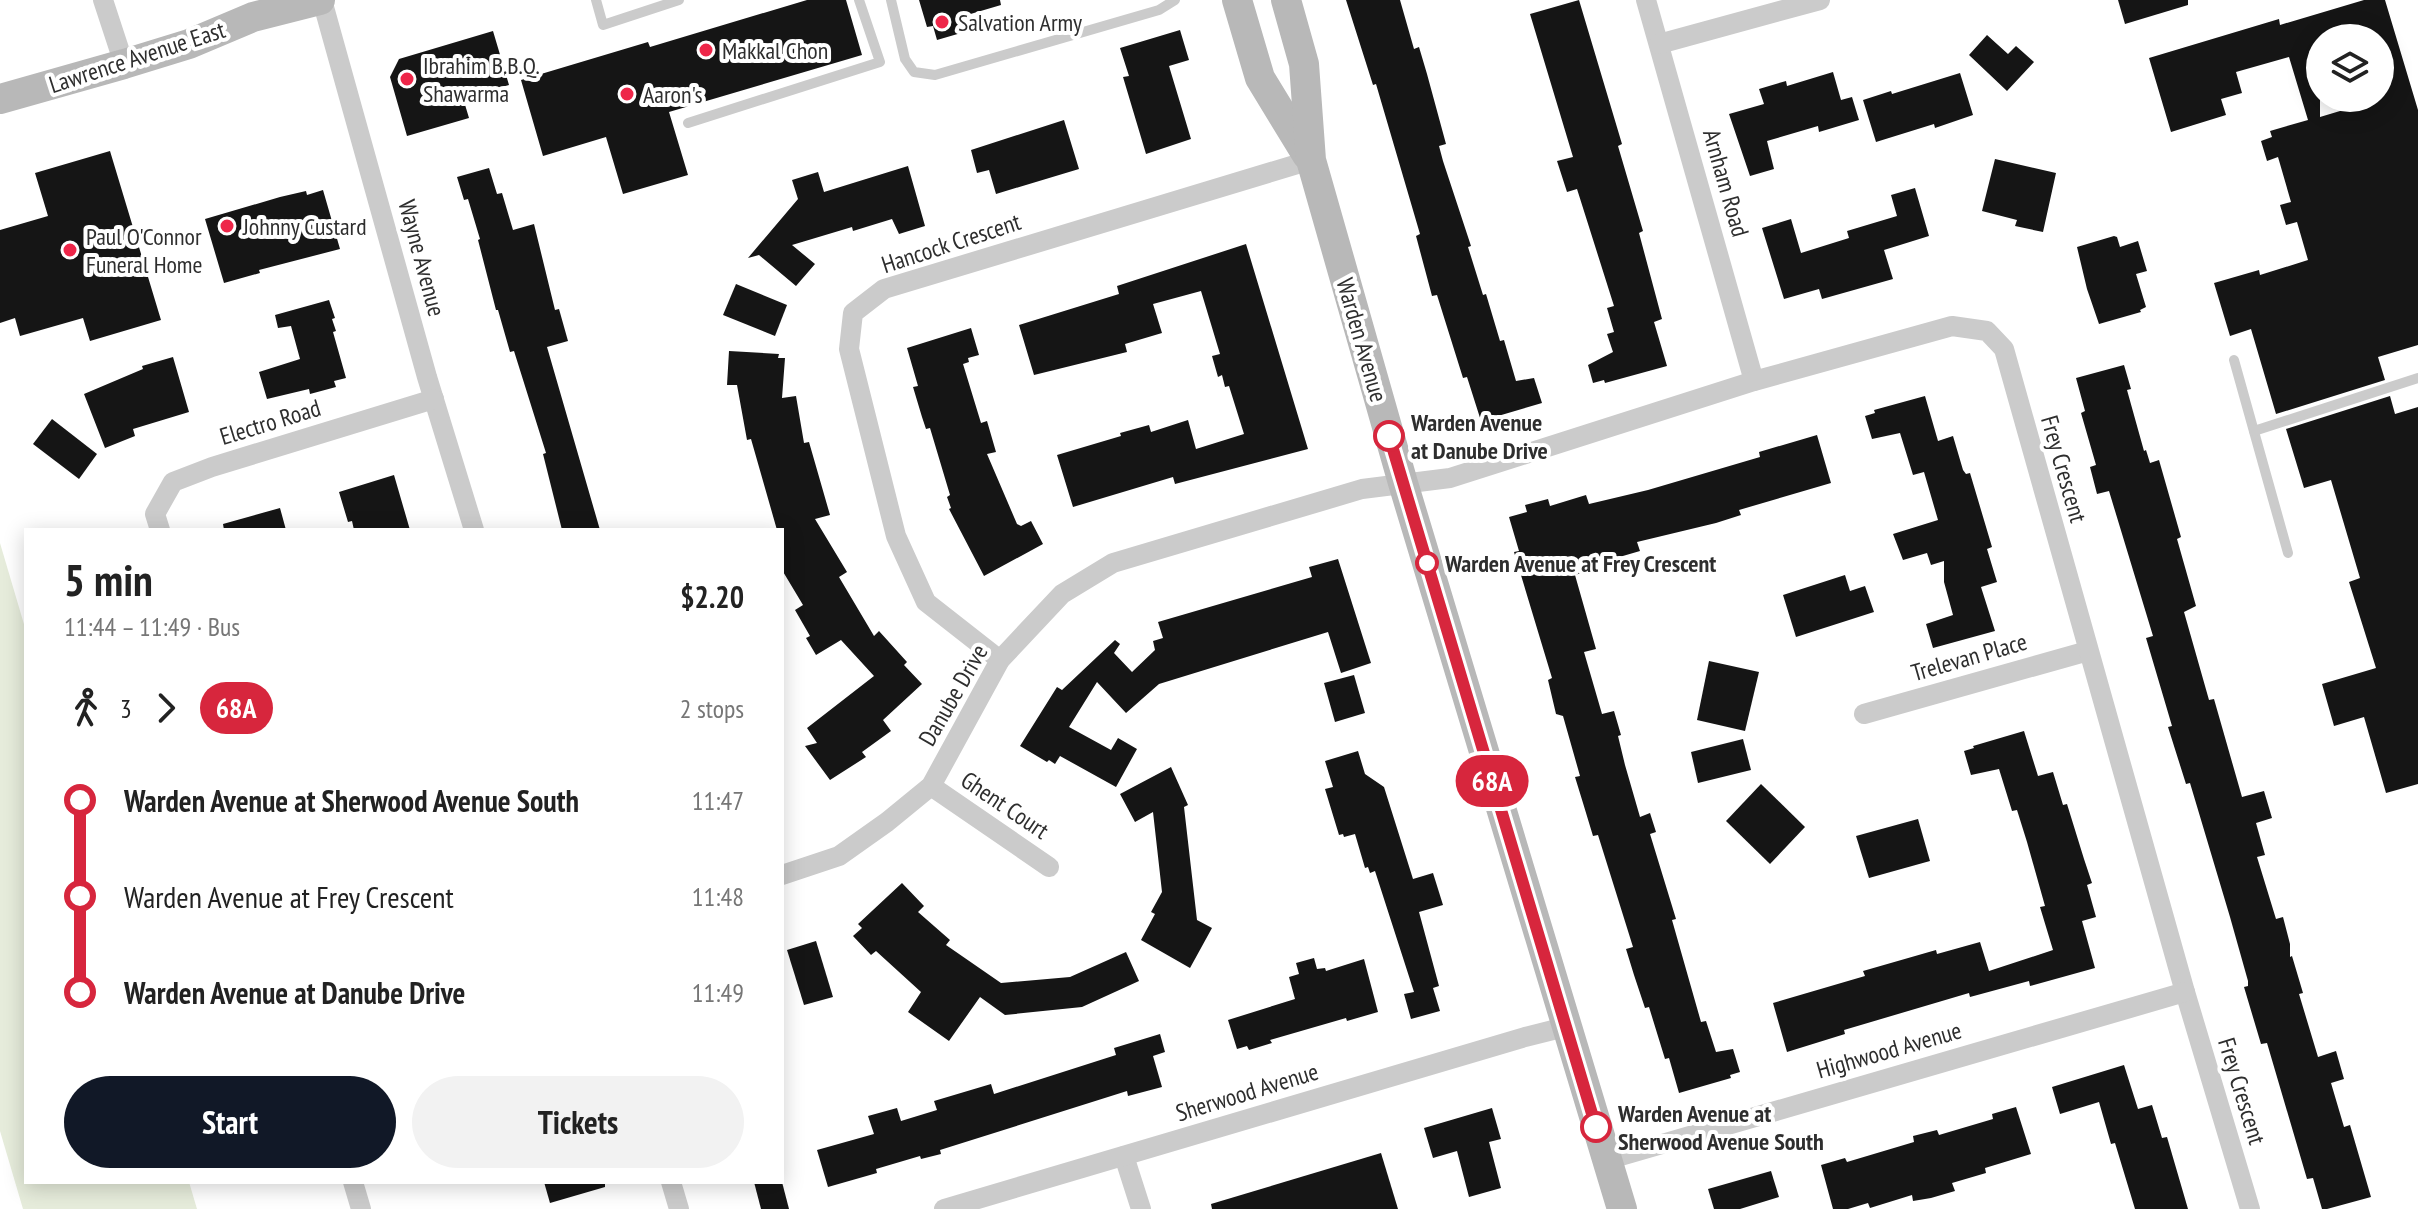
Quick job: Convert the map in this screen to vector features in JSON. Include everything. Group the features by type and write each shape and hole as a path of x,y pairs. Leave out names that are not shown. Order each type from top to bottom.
{"main road":[{"name":"Lawrence Avenue East","path":"0,99 189,44 253,17 321,0"},
{"name":"Warden Avenue","path":"1237,0 1260,78 1311,160"},
{"name":"Warden Avenue","path":"1286,0 1304,64 1311,160 1403,483 1622,1209"}],"street":[{"path":"103,0 124,64"},
{"name":"Wayne Avenue","path":"321,0 473,528"},
{"name":"Arnham Road","path":"1646,0 1754,381"},
{"path":"1659,44 1820,0"},
{"name":"Hancock Crescent","path":"1000,660 926,602 896,536 849,349 853,313 884,289 1311,160"},
{"name":"Frey Crescent","path":"1403,483 1450,478 1754,381 1952,326 1987,331 2004,349 2185,992 2250,1209"},
{"name":"Electro Road","path":"159,528 155,514 173,482 212,467 434,399"},
{"name":"Danube Drive","path":"784,874 839,856 931,786 1000,660 1062,594 1113,563 1362,489 1403,483"},
{"name":"Trelevan Place","path":"1864,714 2088,651"},
{"name":"Ghent Court","path":"931,786 1049,867"},
{"name":"Highwood Avenue","path":"1607,1160 2185,992"},
{"name":"Sherwood Avenue","path":"944,1209 1565,1027"},
{"path":"1124,1156 1141,1209"},
{"path":"354,1184 361,1209"},
{"path":"672,1184 679,1209"}],"lane":[{"path":"596,0 603,25 679,0"},
{"path":"688,123 880,62 859,0"},
{"path":"891,0 905,59 914,72 935,75 1159,10 1175,0"},
{"path":"2234,360 2288,553"},
{"path":"2254,431 2418,378"}],"green space":[{"path":"0,543 24,624 24,1184 190,1184 197,1209 23,1209 0,1131"}],"building":[{"path":"807,0 846,0 862,55 669,112 688,175 623,194 606,137 543,156 521,80 648,42 650,47"},
{"name":"Salvation Army","path":"919,0 1000,0 1001,5 957,18 961,33 937,40 933,26 927,27"},
{"path":"1346,0 1400,0 1414,49 1419,47 1427,74 1446,144 1439,146 1483,295 1486,294 1500,341 1504,340 1516,381 1534,378 1542,403 1481,421 1467,377 1463,378 1437,295 1432,296 1416,236 1420,234 1376,84 1373,85"},
{"path":"1579,0 1622,144 1618,146 1643,231 1639,233 1662,319 1654,322 1667,366 1605,383 1604,380 1593,383 1588,365 1613,352 1607,334 1614,332 1607,308 1614,306 1577,189 1567,192 1557,161 1573,157 1530,14"},
{"path":"2118,0 2188,0 2188,5 2125,24"},
{"path":"2364,0 2385,0 2392,24 2306,24 2306,112 2320,112 2320,117 2337,112 2394,112 2394,30 2418,110 2418,345 2378,357 2385,380 2276,414 2251,329 2230,336 2214,283 2259,270 2260,275 2308,260 2297,222 2286,225 2280,205 2291,202 2278,157 2267,161 2261,141 2272,137 2270,131 2308,120 2289,57 2236,72 2242,93 2221,99 2226,115 2171,132 2149,58 2279,19 2280,25"},
{"path":"1180,30 1189,60 1169,66 1191,139 1146,154 1123,77 1129,76 1120,48"},
{"path":"493,31 509,85 463,98 469,118 407,136 390,77 399,59"},
{"path":"1987,35 2008,54 2016,46 2034,62 2007,91 1969,55"},
{"path":"1833,72 1841,100 1852,97 1859,120 1819,132 1818,126 1767,141 1774,169 1750,176 1729,114 1764,104 1759,89 1786,81 1787,86"},
{"path":"1960,73 1973,115 1876,142 1863,100"},
{"path":"1064,120 1079,169 996,194 989,170 977,173 971,150"},
{"name":"Paul O'Connor Funeral Home","path":"110,151 161,320 90,341 83,318 20,336 15,318 0,323 0,230 48,216 35,173"},
{"path":"1995,159 2056,173 2043,232 2015,226 2017,220 1982,211"},
{"path":"908,166 925,226 899,234 892,219 792,245 815,264 796,286 759,255 748,258 798,199 792,180 818,172 824,192"},
{"path":"489,168 497,194 502,193 513,230 534,224 555,310 559,309 568,341 547,347 599,528 562,528 543,454 546,453 514,351 510,352 496,310 468,199 464,200 457,177"},
{"path":"1915,188 1929,236 1884,250 1893,279 1822,299 1819,289 1784,299 1762,228 1791,219 1801,253 1849,238 1847,231 1897,216 1891,195"},
{"path":"323,190 340,249 259,270 260,273 224,283 205,219 280,197"},
{"path":"2114,236 2120,247 2138,241 2147,271 2136,274 2146,307 2141,312 2099,324 2077,247"},
{"path":"1246,244 1308,449 1175,484 1173,477 1073,507 1057,455 1149,425 1151,432 1188,420 1196,449 1244,434 1229,386 1225,387 1222,375 1218,377 1212,356 1220,354 1201,291 1153,304 1162,333 1125,344 1127,352 1034,375 1019,325 1119,294 1117,286"},
{"path":"736,284 787,305 775,336 723,315"},
{"path":"329,300 335,318 332,319 336,331 333,332 346,378 334,381 336,387 310,394 309,389 267,399 259,372 300,359 291,326 278,328 275,315"},
{"path":"971,328 979,355 968,358 969,362 963,364 981,423 987,421 996,452 987,454 1017,524 1021,526 1031,521 1043,544 984,576 949,509 947,497 950,495 930,428 926,429 913,387 918,386 907,348"},
{"path":"729,351 779,354 778,358 785,358 782,398 796,396 804,443 809,442 830,515 815,519 847,572 839,577 874,636 879,631 922,684 883,720 891,731 862,752 866,757 830,780 805,746 817,743 807,728 874,676 841,640 816,655 806,638 810,636 795,610 803,605 784,573 784,528 776,528 751,439 747,440 737,385 727,385"},
{"path":"173,357 189,412 133,429 135,436 105,448 84,394 143,369 142,366"},
{"path":"2124,365 2131,389 2127,390 2144,451 2150,463 2159,460 2181,537 2177,539 2196,606 2184,612 2209,700 2214,699 2242,797 2264,791 2272,818 2256,823 2265,855 2257,857 2276,919 2283,917 2290,957 2303,993 2299,994 2318,1057 2336,1051 2344,1079 2331,1083 2344,1127 2350,1125 2371,1197 2327,1209 2322,1209 2313,1178 2307,1179 2267,1043 2261,1044 2244,987 2248,986 2248,981 2230,917 2190,783 2186,784 2168,727 2172,726 2146,638 2153,636 2109,491 2097,494 2090,467 2096,465 2081,413 2085,411 2076,378"},
{"path":"1925,396 1938,441 1953,436 1963,470 1966,474 1970,473 1992,547 1987,549 1997,582 1981,587 1995,631 1933,648 1926,624 1953,615 1944,582 1944,561 1931,565 1927,553 1903,560 1893,534 1938,520 1924,472 1913,475 1900,433 1872,439 1865,416 1875,413 1874,410"},
{"path":"2390,396 2395,414 2418,407 2418,784 2386,793 2364,717 2334,726 2322,684 2376,668 2349,582 2360,578 2331,480 2304,488 2286,429"},
{"path":"52,419 97,454 79,479 33,444"},
{"path":"1817,435 1831,483 1739,510 1741,515 1716,523 1637,542 1640,551 1592,565 1593,569 1575,575 1596,649 1584,652 1602,714 1614,711 1640,817 1650,813 1656,832 1650,834 1676,919 1672,920 1701,1022 1706,1021 1716,1052 1733,1049 1740,1072 1730,1075 1731,1078 1679,1093 1669,1058 1665,1059 1649,1007 1645,1008 1634,975 1626,949 1633,947 1598,835 1593,836 1575,777 1580,776 1563,716 1556,714 1548,680 1552,678 1514,552 1519,551 1509,517 1527,512 1525,505 1548,499 1550,506 1586,495 1589,504 1648,490 1760,457 1759,452"},
{"path":"394,475 409,528 354,528 352,521 348,522 339,492"},
{"path":"280,508 285,528 224,528 223,524"},
{"path":"1338,559 1371,663 1341,673 1328,632 1159,684 1126,713 1097,682 1069,727 1111,750 1118,738 1137,749 1116,787 1060,756 1055,764 1049,760 1047,762 1020,746 1057,687 1062,690 1115,640 1120,644 1114,653 1132,672 1155,650 1153,641 1163,638 1158,622 1312,577 1309,567"},
{"path":"1845,575 1850,591 1865,586 1874,612 1796,637 1783,595"},
{"path":"1709,661 1759,672 1745,731 1697,720"},
{"path":"1354,675 1365,713 1335,722 1324,683"},
{"path":"2024,731 2038,776 2053,772 2063,805 2067,804 2092,883 2087,885 2096,917 2082,921 2095,968 2030,986 2029,981 1970,997 1969,993 1844,1030 1845,1034 1787,1052 1773,1003 1865,976 1863,971 1936,950 1937,954 1980,942 1989,971 2053,950 2040,907 2045,906 2027,842 2017,810 2012,811 1999,769 1971,775 1964,751"},
{"path":"1743,739 1751,770 1698,783 1691,752"},
{"path":"1358,751 1365,774 1384,787 1413,879 1433,873 1443,905 1419,912 1439,986 1433,988 1440,1011 1411,1019 1404,994 1414,992 1375,871 1370,873 1368,867 1365,868 1355,834 1339,835 1325,789 1333,787 1325,761"},
{"path":"1171,767 1188,805 1184,807 1197,920 1212,928 1190,968 1141,940 1155,914 1151,912 1162,892 1153,812 1135,822 1120,794"},
{"path":"1761,784 1805,827 1770,864 1726,821"},
{"path":"1918,819 1930,861 1869,878 1856,836"},
{"path":"902,883 924,906 918,912 950,940 946,945 1001,983 1070,977 1126,952 1139,981 1082,1007 1005,1015 980,997 949,1041 908,1012 921,992 876,951 871,955 853,936 862,928 858,924"},
{"path":"816,941 833,997 804,1005 787,950"},
{"path":"1314,958 1317,969 1325,968 1326,971 1364,959 1378,1012 1270,1040 1272,1043 1249,1050 1247,1046 1237,1049 1228,1020 1295,999 1289,977 1299,974 1296,963"},
{"path":"1160,1034 1165,1052 1153,1056 1162,1087 1128,1096 1127,1091 940,1150 941,1154 921,1159 920,1156 828,1187 817,1150 874,1134 868,1116 897,1108 901,1121 937,1110 934,1101 991,1084 994,1094 1116,1055 1114,1048"},
{"path":"2124,1065 2138,1109 2152,1105 2162,1138 2167,1137 2188,1209 2135,1209 2099,1102 2060,1114 2052,1087"},
{"path":"2016,1107 2031,1154 1985,1168 1986,1173 1952,1183 1955,1191 1931,1198 1913,1201 1912,1195 1870,1208 1868,1203 1848,1209 1833,1209 1821,1165 1845,1158 1847,1162 1914,1142 1913,1136 1937,1130 1939,1135 1993,1119 1992,1114"},
{"path":"1492,1108 1501,1139 1489,1142 1501,1188 1469,1197 1457,1151 1433,1158 1424,1128"},
{"path":"1381,1153 1398,1209 1212,1209 1211,1204"},
{"path":"1771,1171 1779,1197 1740,1209 1714,1209 1708,1189"},
{"path":"545,1184 605,1184 605,1187 550,1203"},
{"path":"755,1184 783,1184 789,1209 761,1209"}],"bus line":[{"name":"68A","path":"1389,436 1596,1127"}],"place":[{"name":"Salvation Army","path":"942,22"},
{"name":"Makkal Chon","path":"706,50"},
{"name":"Ibrahim B.B.Q. Shawarma","path":"407,79"},
{"name":"Aaron's","path":"627,94"},
{"name":"Johnny Custard","path":"227,226"},
{"name":"Paul O'Connor Funeral Home","path":"70,250"},
{"name":"Warden Avenue at Danube Drive","path":"1389,436"},
{"name":"Warden Avenue at Frey Crescent","path":"1427,563"},
{"name":"Warden Avenue at Sherwood Avenue South","path":"1596,1127"}]}
